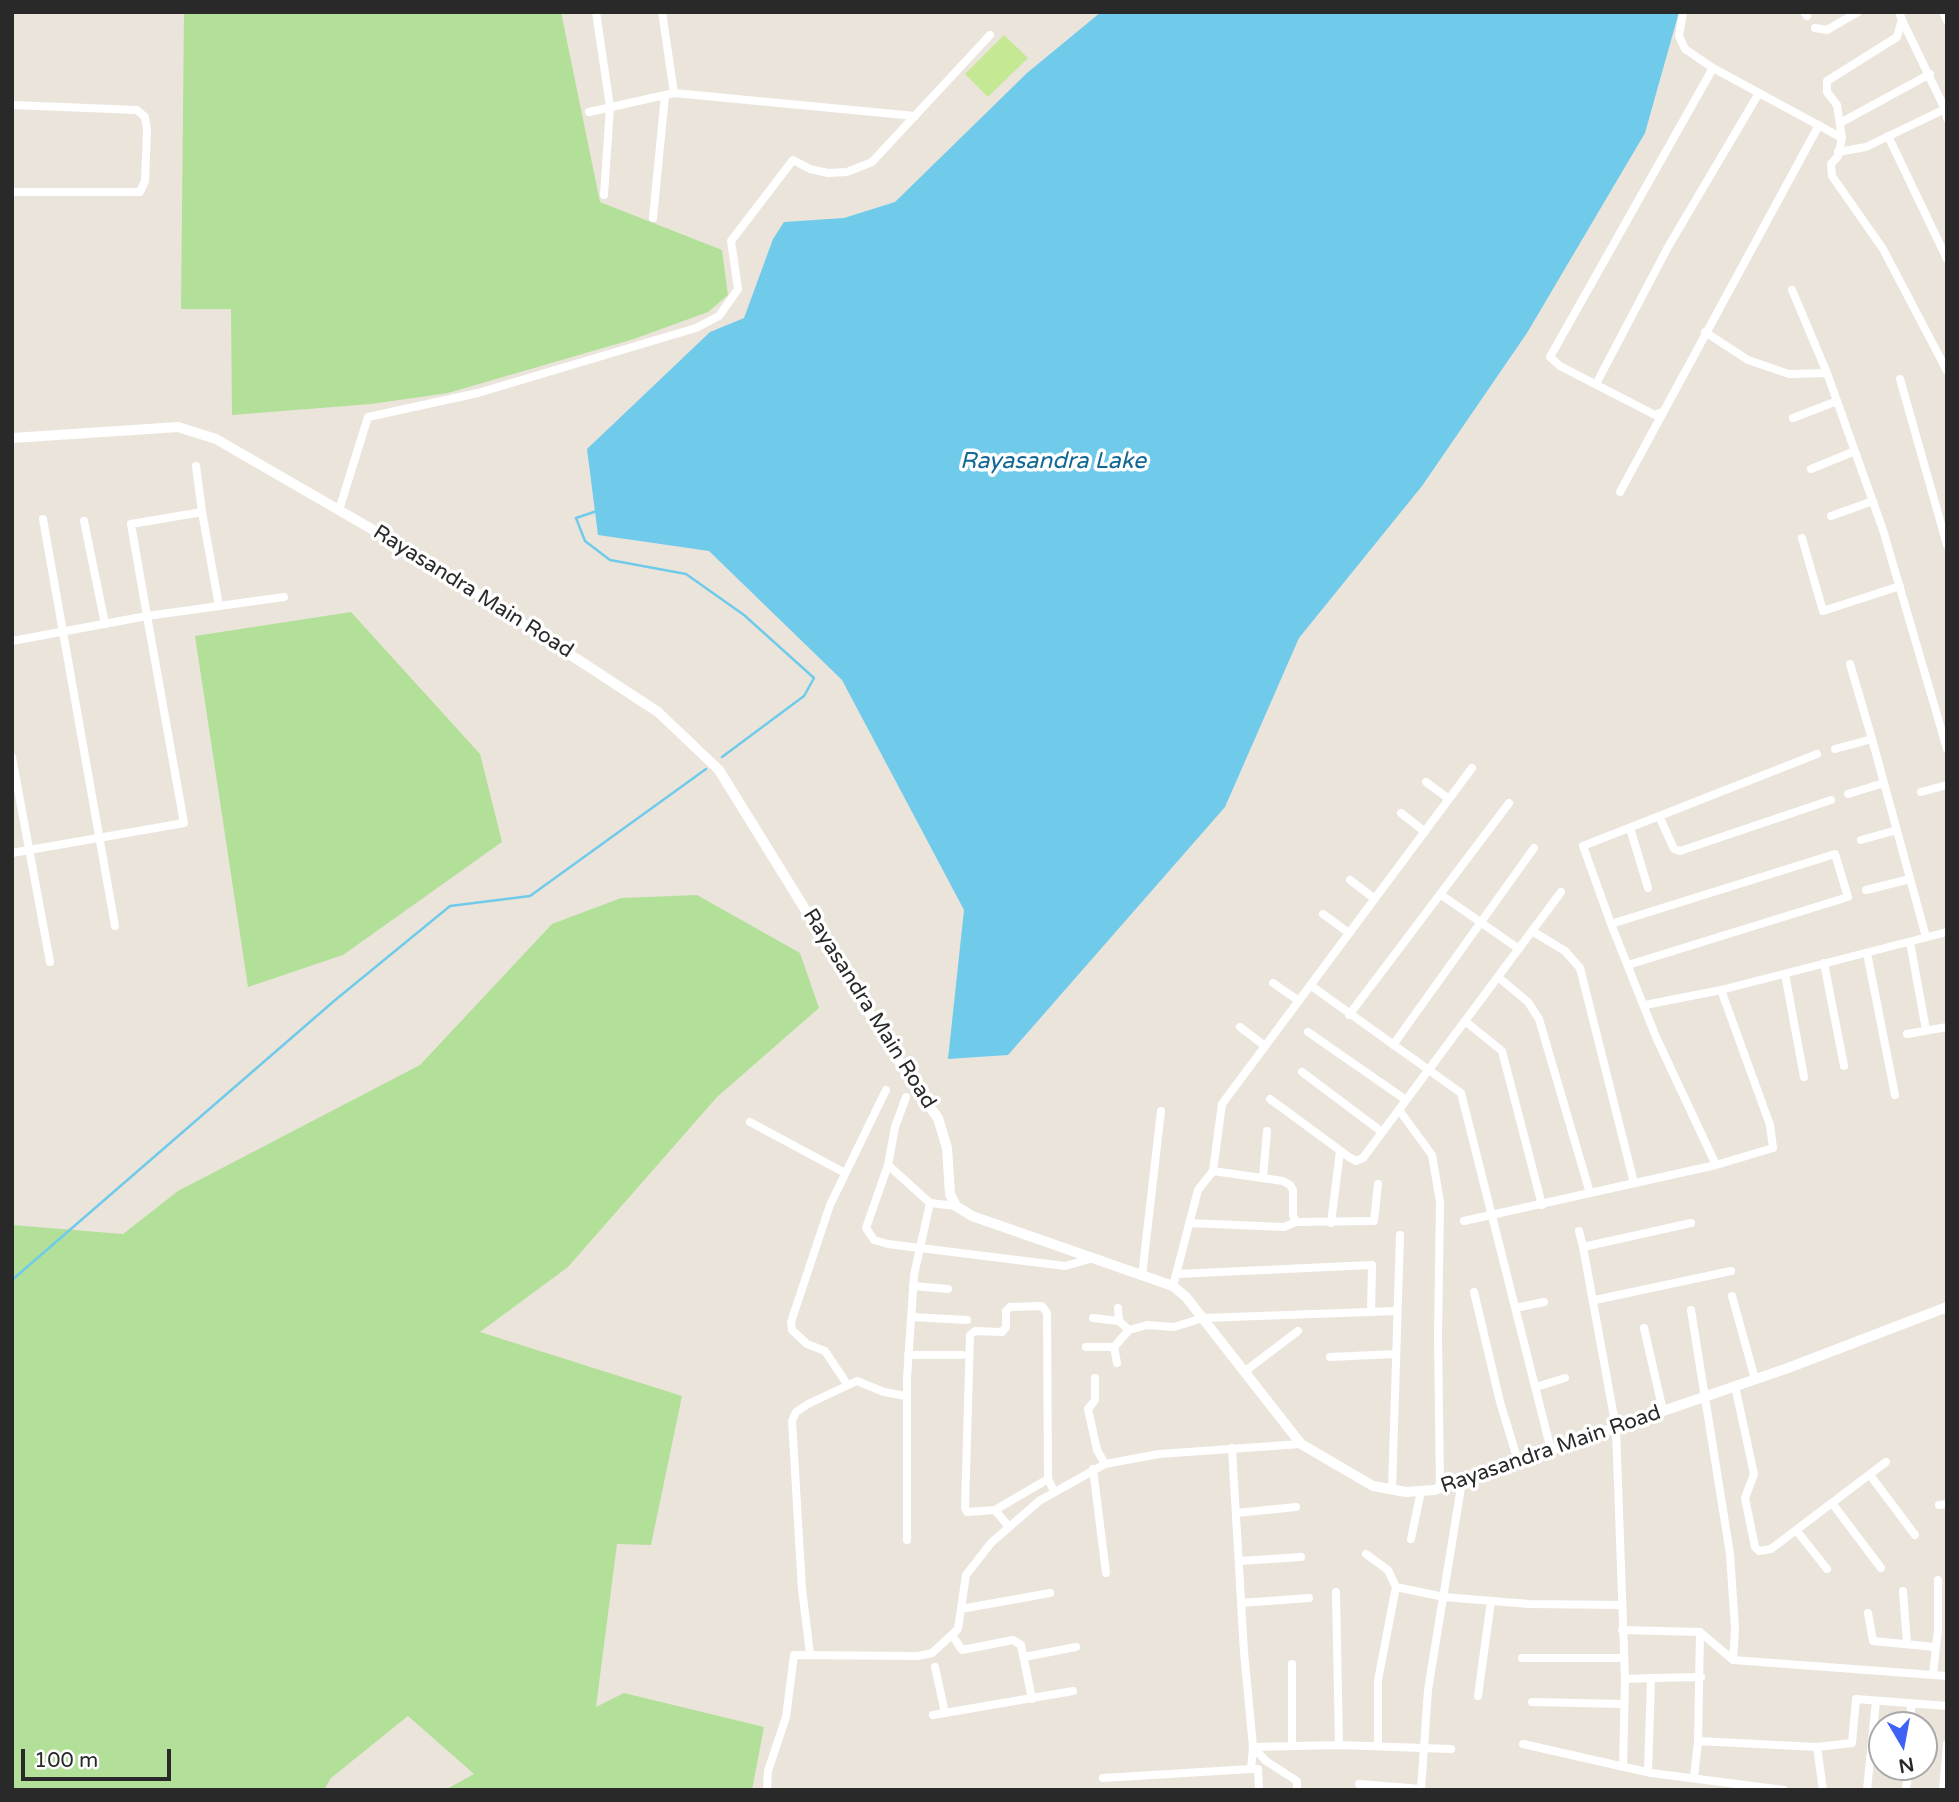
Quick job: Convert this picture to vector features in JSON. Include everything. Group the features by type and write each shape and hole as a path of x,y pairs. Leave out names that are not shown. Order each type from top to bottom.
{"street":[{"path":"596,12 610,107 604,195"},
{"path":"653,218 670,94 662,12"},
{"path":"1683,12 1679,36 1685,49 1713,68 1842,138"},
{"path":"1815,28 1827,30 1858,12"},
{"path":"1943,12 1947,21"},
{"path":"1838,152 1866,146 1946,113 1901,16"},
{"path":"1901,16 1897,37 1827,81 1828,92 1837,105 1842,138 1831,164 1832,176 1883,250 1947,371"},
{"path":"339,510 368,417 478,393 712,321 726,310 738,289 731,241 793,160 819,171 856,170 872,162 990,35"},
{"path":"1660,413 1655,415 1560,366 1550,357 1713,68"},
{"path":"1840,123 1930,75"},
{"path":"1596,384 1668,247 1759,93"},
{"path":"589,112 670,94 915,116"},
{"path":"12,105 137,110 145,117 147,130 145,181 141,192 12,192"},
{"path":"1620,492 1660,413 1819,125"},
{"path":"1888,136 1947,259"},
{"path":"1791,290 1827,373 1873,501 1947,749"},
{"path":"1705,332 1748,360 1789,373 1827,373"},
{"path":"1900,379 1947,545"},
{"path":"1793,418 1837,401"},
{"name":"Rayasandra Main Road","path":"12,438 151,427 196,431 220,441 427,561 658,712 719,770 913,1084 938,1118 947,1148 950,1194 956,1206 972,1216 1173,1286 1203,1318 1301,1444 1373,1486 1421,1491 1440,1488 1755,1379 1947,1307"},
{"path":"1811,469 1855,450"},
{"path":"196,466 219,606"},
{"path":"1831,516 1873,501"},
{"path":"12,853 184,823 131,524 202,512"},
{"path":"43,519 115,926"},
{"path":"84,521 105,624"},
{"path":"1802,538 1823,611 1900,586"},
{"path":"12,641 147,616 284,597"},
{"path":"1850,664 1926,937"},
{"path":"1835,749 1872,738"},
{"path":"1716,1165 1656,1037 1583,846 1817,754"},
{"path":"12,758 50,962"},
{"path":"1173,1286 1198,1190 1213,1171 1222,1104 1472,768"},
{"path":"1426,782 1450,799"},
{"path":"1848,794 1884,783"},
{"path":"1921,792 1947,785"},
{"path":"1659,816 1674,849 1680,851 1831,800"},
{"path":"1349,1015 1508,803"},
{"path":"1401,813 1425,832"},
{"path":"1629,828 1648,888"},
{"path":"1861,840 1897,830"},
{"path":"1393,1045 1535,848"},
{"path":"1611,924 1835,854 1848,897 1628,965"},
{"path":"1866,890 1910,879"},
{"path":"1350,880 1375,899"},
{"path":"1270,1099 1340,1151 1356,1161 1363,1158 1561,892"},
{"path":"1440,894 1519,949"},
{"path":"1323,914 1349,933"},
{"path":"1532,931 1564,951 1580,968 1634,1183"},
{"path":"1645,1005 1721,990 1947,932"},
{"path":"1910,942 1926,1030"},
{"path":"1867,953 1895,1095"},
{"path":"1824,963 1844,1066"},
{"path":"1786,974 1804,1077"},
{"path":"1498,977 1528,1002 1539,1019 1590,1193"},
{"path":"1273,983 1298,1001"},
{"path":"1310,985 1461,1093 1551,1450"},
{"path":"1464,1221 1716,1165 1773,1147 1770,1125 1721,990"},
{"path":"1465,1021 1502,1051 1542,1205"},
{"path":"1240,1027 1265,1046"},
{"path":"1907,1034 1947,1027"},
{"path":"1308,1032 1406,1100"},
{"path":"1302,1072 1382,1132"},
{"path":"847,1384 825,1351 807,1345 792,1330 791,1322 830,1205 886,1090"},
{"path":"906,1097 895,1127 888,1165 867,1233 874,1240 1065,1266 1090,1259"},
{"path":"1399,1110 1432,1155 1440,1202 1440,1488"},
{"path":"1142,1276 1161,1111"},
{"path":"750,1122 845,1173"},
{"path":"1263,1178 1267,1131"},
{"path":"1331,1223 1340,1151"},
{"path":"888,1165 930,1203 956,1206"},
{"path":"1213,1171 1290,1185 1293,1190 1293,1215 1296,1222"},
{"path":"1189,1223 1284,1227 1296,1222 1374,1222 1377,1184"},
{"path":"908,1540 908,1355 914,1286 930,1203"},
{"path":"1583,1247 1691,1223"},
{"path":"1579,1231 1595,1300 1616,1428 1625,1679 1623,1767"},
{"path":"1392,1490 1400,1235"},
{"path":"1177,1273 1372,1265 1371,1311"},
{"path":"1595,1300 1731,1270"},
{"path":"914,1286 948,1289"},
{"path":"1474,1293 1500,1402 1518,1461"},
{"path":"1732,1296 1755,1379"},
{"path":"1515,1308 1544,1302"},
{"path":"1048,1479 995,1510 967,1512 965,1507 971,1335 975,1331 1002,1332 1006,1327 1006,1311 1010,1307 1042,1306 1047,1313 1048,1479 1054,1491"},
{"path":"1118,1308 1119,1321"},
{"path":"1691,1310 1730,1554 1735,1629 1733,1660"},
{"path":"1086,1347 1114,1347 1129,1330 1147,1325 1174,1327 1203,1318 1396,1311"},
{"path":"911,1317 967,1320"},
{"path":"1093,1318 1119,1321 1129,1330"},
{"path":"1644,1328 1662,1412"},
{"path":"1244,1372 1298,1331"},
{"path":"1114,1347 1117,1363"},
{"path":"1330,1357 1395,1354"},
{"path":"908,1355 962,1355"},
{"path":"1095,1378 1096,1400 1088,1409 1097,1450 1105,1464"},
{"path":"1536,1387 1565,1378"},
{"path":"810,1654 800,1575 792,1421 796,1412 808,1404 857,1381 884,1392 906,1396"},
{"path":"1735,1386 1754,1474 1745,1498 1755,1547 1765,1551 1886,1462"},
{"path":"767,1790 768,1772 786,1717 794,1655 918,1656 932,1653 958,1629 966,1575 990,1543 1054,1491 1105,1464 1159,1454 1301,1444"},
{"path":"1232,1448 1253,1747 1251,1769"},
{"path":"1093,1469 1106,1573"},
{"path":"1870,1475 1915,1535"},
{"path":"1359,1784 1421,1789 1428,1690 1461,1481"},
{"path":"1411,1539 1421,1491"},
{"path":"1832,1503 1881,1568"},
{"path":"1236,1513 1296,1507"},
{"path":"995,1510 1009,1527"},
{"path":"1796,1530 1827,1569"},
{"path":"1366,1554 1388,1570 1396,1587 1380,1659 1378,1746"},
{"path":"1239,1561 1301,1557"},
{"path":"1933,1675 1935,1647 1942,1628 1938,1580"},
{"path":"1396,1587 1444,1597 1491,1601 1621,1605"},
{"path":"1903,1591 1907,1643"},
{"path":"1336,1592 1339,1745"},
{"path":"961,1609 1050,1593"},
{"path":"1241,1603 1309,1598"},
{"path":"1478,1696 1491,1601"},
{"path":"1868,1614 1874,1641 1935,1647"},
{"path":"1622,1630 1700,1632 1733,1660 1947,1676"},
{"path":"1694,1778 1699,1741 1700,1632"},
{"path":"952,1634 962,1650 1013,1640 1021,1645 1032,1699"},
{"path":"1024,1657 1076,1647"},
{"path":"1522,1658 1624,1658"},
{"path":"1292,1664 1292,1746"},
{"path":"935,1667 945,1713"},
{"path":"1648,1772 1651,1678"},
{"path":"1625,1679 1701,1678"},
{"path":"933,1715 1073,1691"},
{"path":"1699,1741 1817,1747 1852,1743 1856,1699 1947,1706"},
{"path":"1867,1790 1876,1701"},
{"path":"1532,1702 1624,1704"},
{"path":"1911,1704 1911,1711"},
{"path":"1523,1744 1648,1772 1784,1790"},
{"path":"1253,1747 1339,1745 1451,1749"},
{"path":"1943,1790 1947,1745"},
{"path":"1253,1747 1266,1761 1297,1781 1297,1790"},
{"path":"1817,1747 1823,1790"},
{"path":"1103,1778 1258,1769 1259,1790"}],"green space":[{"path":"184,12 561,12 600,202 722,250 728,295 708,312 634,339 448,393 371,404 232,415 231,309 181,309"},
{"path":"1004,35 1028,58 988,97 965,74"},
{"path":"351,612 480,754 502,842 343,955 248,987 195,636"},
{"path":"697,895 800,953 819,1008 717,1097 568,1267 480,1332 682,1396 651,1545 617,1544 596,1707 624,1693 764,1727 752,1790 445,1790 474,1774 408,1716 331,1778 324,1790 12,1790 12,1225 123,1234 178,1191 420,1065 552,924 621,898"}],"water":[{"name":"Rayasandra Lake","path":"1101,12 1679,12 1645,133 1527,333 1422,486 1299,638 1225,807 1008,1055 948,1059 964,910 842,680 709,551 598,535 587,449 710,332 744,318 773,239 784,222 844,218 895,202 1027,73"}],"waterway":[{"path":"597,511 576,518 585,541 610,560 686,574 744,615 814,678 804,696 722,757"},
{"path":"12,1280 334,1001 450,906 530,896 706,769"}]}
